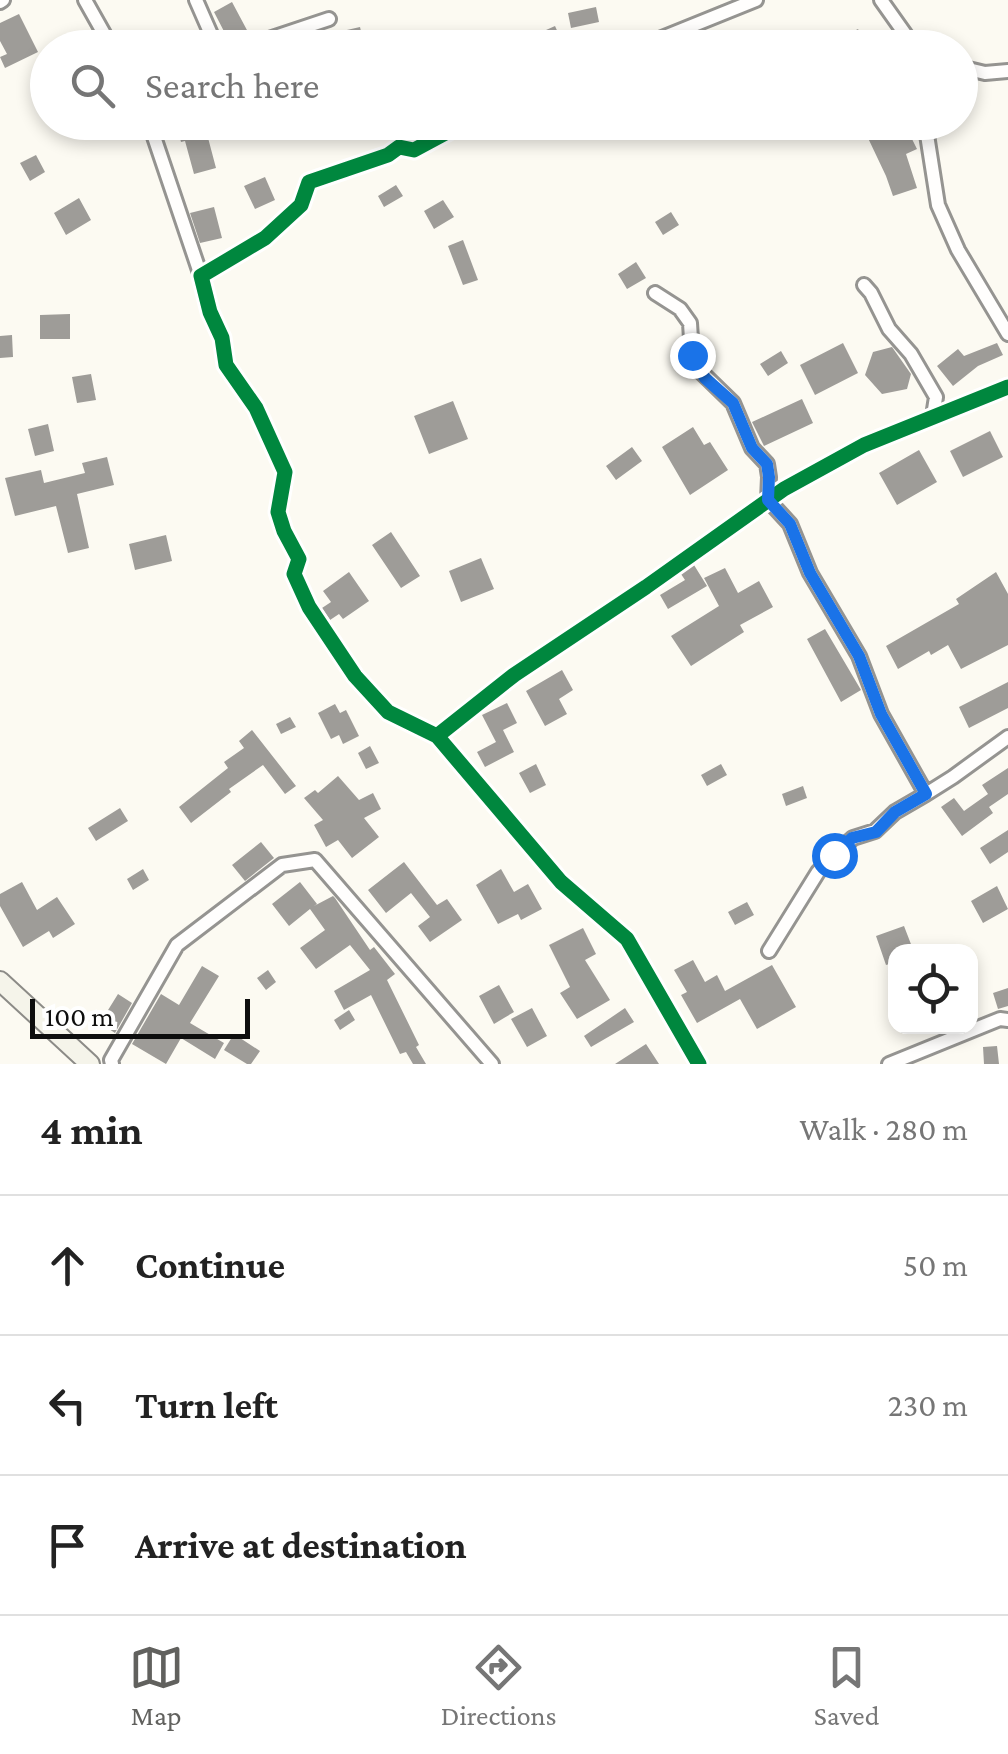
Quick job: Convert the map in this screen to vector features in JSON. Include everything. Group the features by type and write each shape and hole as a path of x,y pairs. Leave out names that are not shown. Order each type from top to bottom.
{"main road":[{"path":"0,982 90,1064"}],"street":[{"path":"84,0 102,30"},
{"path":"196,0 209,30"},
{"path":"682,30 756,0"},
{"path":"882,0 903,30"},
{"path":"296,30 329,19"},
{"path":"978,72 1008,71"},
{"path":"155,140 210,312 222,338 226,365 256,408 285,472 278,512 299,559 294,574 309,608 355,676 388,712 438,736 561,882 627,939 699,1064"},
{"path":"201,276 266,238 301,206 309,182 388,155 399,147 414,150 433,140"},
{"path":"928,140 938,205 958,250 1008,334"},
{"path":"864,286 936,397 932,416"},
{"path":"655,293 680,309 690,323 692,355 698,369 733,403 752,448 767,464 768,500 790,524 810,573 859,656 881,714 926,794"},
{"path":"438,736 514,675 768,500 864,445 1008,387"},
{"path":"768,950 818,872 852,838 876,832 895,812 1008,737"},
{"path":"112,1064 110,1060 178,946 282,865 316,860 492,1064"},
{"path":"889,1064 1000,1019 1008,1020"}],"building":[{"path":"232,2 247,30 223,30 214,12"},
{"path":"596,7 599,22 571,28 568,13"},
{"path":"19,14 30,36 30,56 5,68 0,57 7,54 0,41 0,23"},
{"path":"180,140 209,140 216,168 194,174 185,141"},
{"path":"869,140 912,140 917,149 906,154 917,188 893,196"},
{"path":"36,155 45,172 30,181 20,163"},
{"path":"265,177 275,200 255,209 244,186"},
{"path":"396,185 403,196 384,207 378,196"},
{"path":"79,198 91,220 66,235 54,213"},
{"path":"443,200 454,217 434,229 424,211"},
{"path":"214,207 222,238 200,243 190,213"},
{"path":"671,212 679,225 663,235 655,222"},
{"path":"463,240 478,280 463,285 448,246"},
{"path":"636,262 646,278 627,289 618,274"},
{"path":"70,314 70,339 40,339 40,315"},
{"path":"12,335 13,357 0,358 0,336"},
{"path":"843,343 858,373 815,395 800,365"},
{"path":"997,343 1003,355 978,366 953,386 937,366 958,349 964,356"},
{"path":"892,347 911,374 907,389 882,394 865,375 873,352"},
{"path":"781,351 788,363 768,376 760,364"},
{"path":"91,374 96,400 77,403 72,377"},
{"path":"802,399 813,423 764,446 752,422"},
{"path":"453,401 468,439 429,454 414,416"},
{"path":"48,424 54,451 35,456 28,429"},
{"path":"693,427 704,445 710,442 728,470 690,495 662,447"},
{"path":"990,431 1003,457 963,477 950,451"},
{"path":"632,447 642,461 616,480 606,466"},
{"path":"919,450 937,482 897,505 879,473"},
{"path":"107,457 114,485 77,494 89,548 68,553 56,506 15,516 5,478 41,470 44,483 85,473 82,463"},
{"path":"391,532 420,576 401,588 372,545"},
{"path":"166,535 172,561 135,570 129,544"},
{"path":"481,558 494,589 461,602 449,571"},
{"path":"694,565 707,586 668,609 660,595 685,580 681,574"},
{"path":"725,568 738,593 759,581 773,607 740,625 744,632 691,666 671,636 719,606 704,578"},
{"path":"349,572 369,601 343,619 339,614 330,620 322,608 331,602 323,591"},
{"path":"996,572 1008,594 1008,645 961,669 948,645 898,669 886,646 959,604 956,599"},
{"path":"825,629 861,690 841,702 807,639"},
{"path":"562,670 573,690 559,699 567,714 545,726 526,691"},
{"path":"1008,682 1008,708 969,728 959,707"},
{"path":"507,703 517,723 503,730 514,752 485,767 477,752 496,742 482,715"},
{"path":"335,704 340,713 346,710 359,736 343,744 339,735 331,739 318,713"},
{"path":"290,717 296,727 281,734 276,724"},
{"path":"252,730 296,786 285,794 263,765 191,823 179,807 228,768 224,762 244,748 239,741"},
{"path":"370,746 379,763 366,769 358,753"},
{"path":"536,764 546,785 530,793 519,773"},
{"path":"721,764 727,775 707,786 701,775"},
{"path":"1008,768 1008,794 989,807 993,813 962,836 941,807 954,798 964,811 988,794 982,785"},
{"path":"338,776 359,800 373,793 381,809 364,818 379,837 352,858 338,840 326,847 314,825 323,820 304,798 315,790 318,793"},
{"path":"803,786 807,798 786,806 782,794"},
{"path":"120,808 128,821 96,841 88,828"},
{"path":"1008,830 1008,852 990,864 980,848"},
{"path":"261,842 274,858 245,881 232,865"},
{"path":"404,862 437,905 447,899 462,920 430,942 418,926 430,917 411,893 386,913 368,890"},
{"path":"143,869 149,880 133,890 127,879"},
{"path":"501,869 514,892 528,884 542,909 521,920 518,914 498,924 476,885"},
{"path":"22,882 37,910 57,897 75,924 53,938 49,931 23,947 0,906 0,894"},
{"path":"300,882 317,904 314,906 333,896 370,950 374,947 395,974 387,980 426,1064 413,1064 406,1052 400,1054 371,995 344,1010 334,991 370,970 350,945 316,969 300,948 325,930 310,909 289,926 272,904"},
{"path":"997,886 1008,909 983,923 971,901"},
{"path":"747,902 754,915 735,925 728,912"},
{"path":"904,926 911,944 888,944 886,965 876,936"},
{"path":"583,928 596,954 585,960 610,1000 577,1019 560,993 570,987 549,945"},
{"path":"693,960 705,982 717,975 725,991 772,965 796,1007 757,1029 740,999 697,1023 681,995 687,992 674,970"},
{"path":"202,966 219,976 190,1023 224,1043 215,1059 181,1038 166,1064 132,1044 161,994 179,1005"},
{"path":"268,970 276,982 266,990 257,978"},
{"path":"499,985 514,1012 494,1024 479,996"},
{"path":"1008,988 1008,1006 998,1009 993,993"},
{"path":"118,994 132,1003 115,1033 100,1023"},
{"path":"532,1008 547,1036 527,1047 511,1019"},
{"path":"625,1008 634,1022 591,1047 584,1036"},
{"path":"349,1010 355,1020 340,1030 334,1020"},
{"path":"234,1034 260,1051 251,1064 224,1050"},
{"path":"646,1044 659,1064 615,1064"},
{"path":"997,1046 999,1064 984,1064 983,1047"}],"cycle path":[{"path":"433,140 414,150 399,147 388,155 309,182 301,205 265,238 201,276 210,312 222,338 226,365 256,408 285,472 278,512 299,559 294,574 309,607 355,676 388,712 437,736"},
{"path":"699,1064 627,939 561,882 437,736 514,675 784,489 864,445 1008,387"}],"route":[{"path":"692,355 705,378 733,403 752,448 767,464 768,500 790,524 810,573 859,656 881,714 926,794 895,812 876,832 852,838 834,855"}]}
